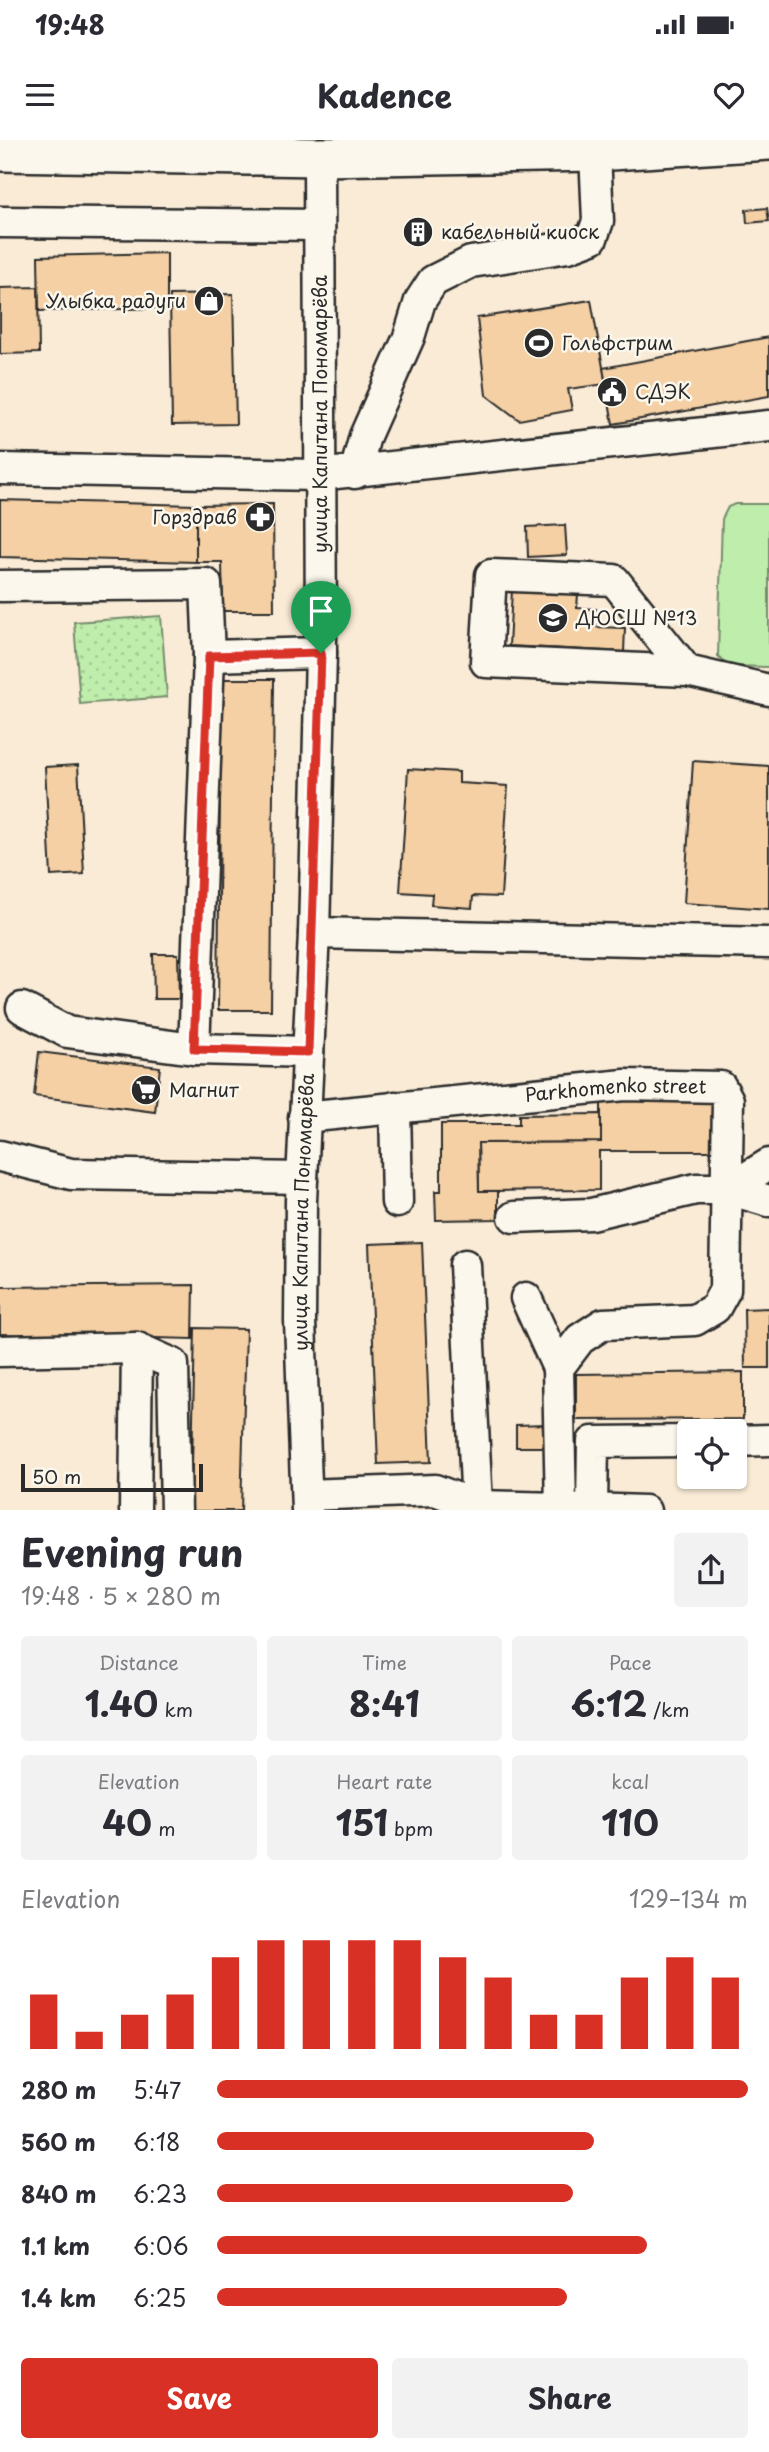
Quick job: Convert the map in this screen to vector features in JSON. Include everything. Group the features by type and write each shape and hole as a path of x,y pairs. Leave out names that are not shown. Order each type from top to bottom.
{"main road":[{"path":"0,152 319,157 595,152 769,141"}],"street":[{"path":"355,473 365,436 409,337 420,301 433,281 471,262 568,247 592,238 598,220 595,152"},
{"name":"улица Капитана Пономарёва","path":"307,1503 300,1321 302,1178 314,933 321,653 318,475 319,157"},
{"path":"0,222 319,225"},
{"path":"0,469 318,475 355,473 769,426"},
{"path":"687,671 614,580 491,575 486,662 687,671 769,690"},
{"path":"0,586 206,584 209,656 194,1049"},
{"path":"209,656 321,653"},
{"path":"314,933 769,943"},
{"path":"22,1008 67,1032 194,1049 308,1052"},
{"name":"Parkhomenko street","path":"304,1118 625,1085 721,1087 728,1100 728,1189 725,1290 715,1308 695,1320 603,1324 580,1339 558,1368"},
{"path":"395,1107 397,1202"},
{"path":"0,1156 71,1174 302,1178"},
{"path":"728,1189 769,1164"},
{"path":"514,1217 591,1214 696,1189 728,1189 769,1201"},
{"path":"465,1265 477,1506"},
{"path":"526,1298 558,1368 561,1508"},
{"path":"135,1510 137,1348"},
{"path":"0,1351 137,1348 173,1364 176,1510"},
{"path":"747,1441 769,1440"},
{"path":"592,1509 593,1442 677,1441"},
{"path":"307,1503 435,1490 477,1506 645,1510"}],"green space":[{"path":"735,504 769,504 769,667 728,666 718,656 722,519 728,507"},
{"path":"161,616 167,697 80,704 74,622"}],"building":[{"path":"767,208 769,221 747,223 746,210"},
{"name":"кабельный киоск","path":"410,224 426,224 425,240 410,240"},
{"path":"167,253 167,308 39,311 38,256"},
{"path":"38,287 39,353 0,354 0,288"},
{"path":"233,294 236,424 172,425 170,295"},
{"name":"Гольфстрим","path":"591,300 606,384 568,389 572,410 519,420 486,395 477,318"},
{"path":"769,337 769,396 613,424 603,368"},
{"path":"0,500 196,505 196,562 0,557"},
{"path":"273,504 274,611 223,611 222,562 196,562 196,505"},
{"path":"565,525 567,555 528,557 527,527"},
{"name":"ДЮСШ №13","path":"512,590 578,594 577,608 596,609 596,627 625,628 624,652 509,646"},
{"path":"221,679 274,679 271,1010 218,1010"},
{"path":"693,761 769,766 769,909 684,903"},
{"path":"78,765 84,874 51,876 45,767"},
{"path":"408,769 459,772 459,783 508,786 501,897 473,896 472,908 431,905 432,894 400,892"},
{"path":"153,954 178,954 179,999 154,999"},
{"path":"39,1052 160,1067 155,1112 34,1096"},
{"path":"601,1100 714,1100 714,1151 599,1151 599,1190 479,1191 478,1143 601,1142"},
{"path":"601,1114 601,1142 478,1143 479,1191 498,1191 498,1219 436,1220 435,1191 441,1191 441,1124 519,1124 519,1115"},
{"path":"422,1242 431,1462 378,1464 369,1244"},
{"path":"194,1285 193,1339 0,1334 0,1287"},
{"path":"769,1308 769,1368 745,1368 744,1309"},
{"path":"195,1328 246,1329 241,1510 191,1510"},
{"path":"743,1372 743,1419 576,1420 576,1374"},
{"path":"546,1424 547,1447 516,1447 516,1425"}],"place":[{"name":"кабельный киоск","path":"418,232"},
{"name":"Улыбка радуги","path":"209,301"},
{"name":"Гольфстрим","path":"539,343"},
{"name":"СДЭК","path":"612,392"},
{"name":"Горздрав","path":"260,517"},
{"name":"ДЮСШ №13","path":"553,618"},
{"name":"Магнит","path":"146,1090"}],"route":[{"path":"321,653 314,933 308,1052 194,1049 209,656 321,653"}]}
